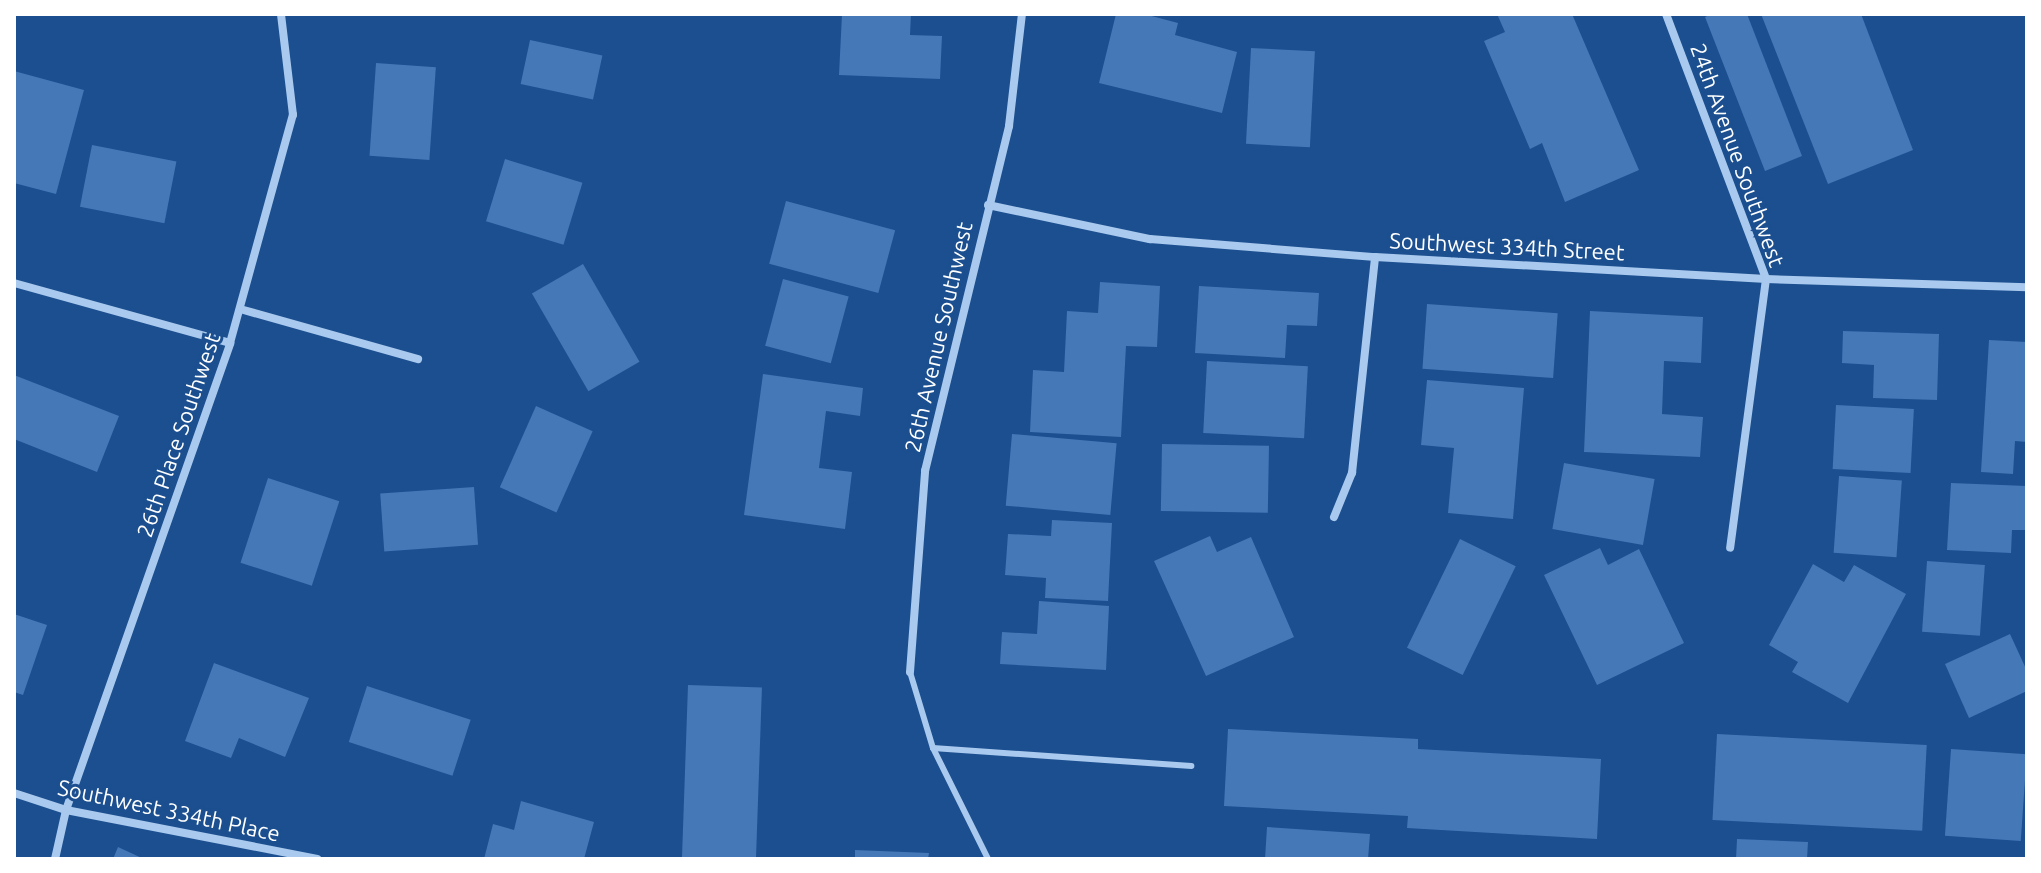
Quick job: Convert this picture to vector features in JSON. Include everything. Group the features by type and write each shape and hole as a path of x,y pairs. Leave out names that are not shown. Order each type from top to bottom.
{"street":[{"name":"26th Place Southwest","path":"55,859 66,810 230,343 293,115 281,14"},
{"name":"26th Avenue Southwest","path":"910,672 925,471 1009,126 1022,14"},
{"name":"24th Avenue Southwest","path":"1666,14 1766,279 1730,548"},
{"name":"Southwest 334th Street","path":"988,205 1150,239 1375,257 1766,279 2027,287"},
{"path":"1334,517 1352,473 1375,257"},
{"path":"14,283 230,343"},
{"path":"240,309 418,359"},
{"name":"Southwest 334th Place","path":"14,793 66,810 317,859"}],"lane":[{"path":"910,672 933,748 988,859"},
{"path":"933,748 1191,766"}],"building":[{"path":"842,14 911,14 910,35 942,36 940,79 839,75"},
{"path":"1116,14 1144,14 1178,23 1175,35 1237,52 1222,113 1099,83"},
{"path":"1497,14 1572,14 1639,170 1565,202 1542,143 1530,149 1484,41 1505,32"},
{"path":"1712,14 1747,14 1802,156 1765,171 1705,17"},
{"path":"1761,14 1861,14 1913,150 1828,184"},
{"path":"530,40 602,55 593,99 521,84"},
{"path":"1251,48 1315,51 1310,147 1246,144"},
{"path":"376,63 436,67 429,160 370,156"},
{"path":"14,71 84,90 56,194 14,183"},
{"path":"92,145 176,161 164,223 80,207"},
{"path":"505,159 582,183 563,245 486,221"},
{"path":"786,201 895,230 878,293 769,264"},
{"path":"583,264 640,362 588,391 532,294"},
{"path":"783,279 849,297 831,363 765,346"},
{"path":"1100,282 1160,286 1157,347 1126,346 1121,437 1030,432 1033,370 1064,372 1067,311 1098,313"},
{"path":"1199,286 1319,293 1317,326 1287,325 1285,358 1195,353"},
{"path":"1427,304 1558,313 1553,378 1422,369"},
{"path":"1590,311 1703,317 1701,363 1664,361 1662,414 1703,417 1700,457 1584,452"},
{"path":"1843,331 1939,334 1937,400 1873,398 1874,365 1842,363"},
{"path":"1989,340 2027,342 2027,442 2015,441 2013,474 1981,472"},
{"path":"1207,361 1308,366 1304,438 1203,433"},
{"path":"763,374 863,388 860,416 826,411 819,468 852,472 845,529 744,515"},
{"path":"14,375 119,416 97,472 14,439"},
{"path":"1427,380 1524,388 1513,519 1448,513 1454,448 1421,445"},
{"path":"1836,405 1914,409 1911,473 1833,469"},
{"path":"536,406 593,431 556,513 500,487"},
{"path":"1012,434 1117,443 1110,515 1006,506"},
{"path":"1162,444 1269,446 1268,513 1161,511"},
{"path":"1564,463 1655,479 1643,545 1552,529"},
{"path":"1839,476 1902,480 1896,557 1834,553"},
{"path":"268,478 339,501 312,586 240,563"},
{"path":"1951,483 2027,486 2027,530 2012,530 2011,553 1947,550"},
{"path":"474,487 478,545 384,551 380,494"},
{"path":"1052,520 1112,523 1108,601 1045,598 1046,578 1005,575 1008,534 1051,536"},
{"path":"1210,536 1217,552 1251,537 1294,637 1206,676 1154,561"},
{"path":"1460,539 1516,566 1463,675 1407,648"},
{"path":"1600,548 1608,565 1639,549 1684,643 1597,685 1544,575"},
{"path":"1927,561 1985,565 1980,636 1922,632"},
{"path":"1813,564 1844,582 1854,565 1906,594 1848,703 1792,672 1798,662 1769,645"},
{"path":"1039,601 1109,606 1106,670 1000,664 1002,632 1037,634"},
{"path":"14,614 47,625 23,695 14,692"},
{"path":"2010,634 2027,671 2027,691 1969,718 1945,664"},
{"path":"214,663 309,698 285,757 239,738 231,758 185,741"},
{"path":"688,685 762,688 756,859 682,859"},
{"path":"367,686 471,720 452,776 349,742"},
{"path":"1228,729 1418,739 1418,749 1601,759 1597,839 1407,828 1408,816 1224,806"},
{"path":"1717,734 1927,745 1922,831 1712,820"},
{"path":"1951,749 2027,754 2021,841 1945,836"},
{"path":"521,801 594,822 584,859 484,859 493,824 514,830"},
{"path":"1267,827 1370,834 1368,859 1265,859"},
{"path":"1737,839 1808,842 1807,859 1736,859"},
{"path":"118,847 144,859 113,859"},
{"path":"855,850 929,853 928,859 855,859"}]}
